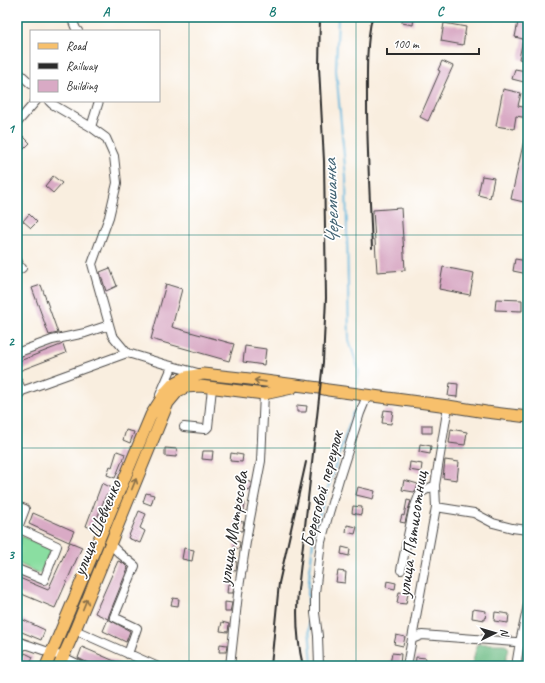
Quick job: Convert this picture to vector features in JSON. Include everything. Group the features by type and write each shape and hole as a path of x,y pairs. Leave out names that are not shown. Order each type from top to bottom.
{"main road":[{"name":"улица Шевченко","path":"46,666 151,414 165,392 173,384 186,377 203,374 250,379 365,396 528,417"},
{"path":"168,403 178,391 186,387 200,386 264,394 299,386"},
{"name":"улица Шевченко","path":"61,662 168,403"}],"street":[{"path":"71,17 77,30"},
{"path":"17,71 30,83"},
{"path":"17,123 35,102"},
{"path":"50,102 106,138 114,156 116,183 109,217 92,264 112,335 126,353"},
{"path":"91,127 99,102"},
{"path":"18,351 52,340 85,333 109,325"},
{"path":"17,380 20,394 126,353 172,367 203,374"},
{"path":"168,403 172,367"},
{"path":"151,414 172,367"},
{"path":"184,427 206,429 208,427 212,388"},
{"name":"улица Матросова","path":"230,666 243,565 261,461 264,394"},
{"name":"Береговой переулок","path":"319,666 315,593 321,542 365,396"},
{"name":"улица Пятисотниц","path":"407,666 436,507 435,485 448,406"},
{"path":"402,570 413,511 420,493 435,485"},
{"path":"17,506 25,509 17,529 57,546 44,580 17,569"},
{"path":"436,507 474,513 493,523 528,530"},
{"path":"110,544 135,566 114,617 137,628 128,654"},
{"path":"516,666 524,642 528,605"},
{"path":"75,630 128,654 143,663 156,666"},
{"path":"412,639 422,634 524,642"},
{"path":"17,657 20,642 51,654 61,662 82,666"}],"green space":[{"path":"22,536 51,549 40,574 17,563 17,548"},
{"path":"477,644 504,644 509,648 504,666 473,666"}],"building":[{"path":"403,17 414,17 413,25 402,23"},
{"path":"519,17 528,17 528,61 519,59 523,39 515,37"},
{"path":"444,23 466,27 463,45 441,41"},
{"path":"442,61 453,66 428,121 420,117 440,71 438,70"},
{"path":"515,69 526,71 524,82 512,79"},
{"path":"503,89 521,93 518,106 528,108 528,118 516,116 514,129 496,126"},
{"path":"526,131 528,131 528,203 511,199"},
{"path":"23,136 30,143 24,149 17,143"},
{"path":"53,176 62,183 53,193 45,186"},
{"path":"482,176 494,178 490,198 478,195"},
{"path":"401,208 405,270 377,272 373,210"},
{"path":"29,214 37,222 31,228 23,221"},
{"path":"17,250 23,262 17,265"},
{"path":"515,259 528,261 528,274 513,271"},
{"path":"443,267 474,273 470,295 439,289"},
{"path":"110,268 117,286 106,291 100,272"},
{"path":"166,284 182,289 172,327 234,344 229,361 151,339"},
{"path":"41,285 58,333 49,335 32,288"},
{"path":"496,299 522,300 522,311 495,310"},
{"path":"63,344 66,353 19,371 17,362"},
{"path":"245,346 266,349 264,365 243,362"},
{"path":"450,383 458,384 457,397 448,396"},
{"path":"297,405 307,406 306,412 297,412"},
{"path":"384,410 393,411 391,424 382,423"},
{"path":"422,425 432,425 432,433 422,433"},
{"path":"451,429 467,432 465,445 449,443"},
{"path":"126,430 134,432 130,443 123,440"},
{"path":"420,444 431,446 430,454 419,452"},
{"path":"165,448 177,449 176,457 165,456"},
{"path":"117,451 125,454 115,478 107,475 110,466 112,467"},
{"path":"203,451 213,451 212,460 202,459"},
{"path":"231,453 243,455 242,462 230,461"},
{"path":"445,460 459,462 457,480 443,478"},
{"path":"410,462 422,464 421,472 409,470"},
{"path":"404,480 418,484 414,492 402,490"},
{"path":"245,481 251,482 250,490 243,489"},
{"path":"102,483 112,488 108,496 106,495 93,529 86,526"},
{"path":"358,487 375,491 373,499 356,495"},
{"path":"146,493 154,495 151,505 143,502"},
{"path":"407,500 411,501 405,523 400,522 402,515 404,516"},
{"path":"238,502 245,503 244,511 237,510"},
{"path":"353,506 362,507 361,515 352,513"},
{"path":"139,511 146,514 140,528 145,531 140,543 128,538"},
{"path":"33,513 74,531 69,542 29,524"},
{"path":"235,521 244,522 242,531 234,530"},
{"path":"347,525 357,527 355,534 346,532"},
{"path":"235,541 240,542 239,549 234,548"},
{"path":"70,542 82,547 55,608 17,592 17,577 48,590"},
{"path":"342,547 350,549 349,556 341,554"},
{"path":"184,548 194,550 192,561 182,559"},
{"path":"118,561 123,563 128,568 108,619 95,613"},
{"path":"231,561 237,562 236,571 230,570"},
{"path":"338,571 346,572 345,583 336,582"},
{"path":"387,581 396,583 395,589 386,587"},
{"path":"228,584 234,585 233,593 227,593"},
{"path":"399,592 408,593 406,604 397,603"},
{"path":"173,598 179,599 178,606 171,605"},
{"path":"225,602 232,603 230,612 225,612"},
{"path":"473,609 486,611 485,620 472,618"},
{"path":"495,612 509,614 508,623 494,621"},
{"path":"17,617 45,630 41,640 17,630"},
{"path":"108,619 130,631 126,642 103,631"},
{"path":"222,622 229,624 228,632 220,631"},
{"path":"396,635 405,637 403,646 394,644"},
{"path":"220,644 227,645 226,652 219,652"},
{"path":"82,647 126,666 95,666 78,658"},
{"path":"25,653 33,657 29,666 17,666 17,662 21,661"},
{"path":"392,653 401,654 400,665 390,664"},
{"path":"416,657 426,658 425,666 415,666"}],"waterway":[{"name":"Черемшанка","path":"338,17 336,70 346,177 349,340 359,371 357,384"},
{"name":"Черемшанка","path":"312,666 308,615 308,590 314,531 353,412"}],"railway":[{"path":"303,666 298,638 297,599 323,362 326,298 324,161 319,67 320,17"},
{"path":"372,17 368,49 367,81 372,248"},
{"path":"271,666 279,583 306,462"}]}
